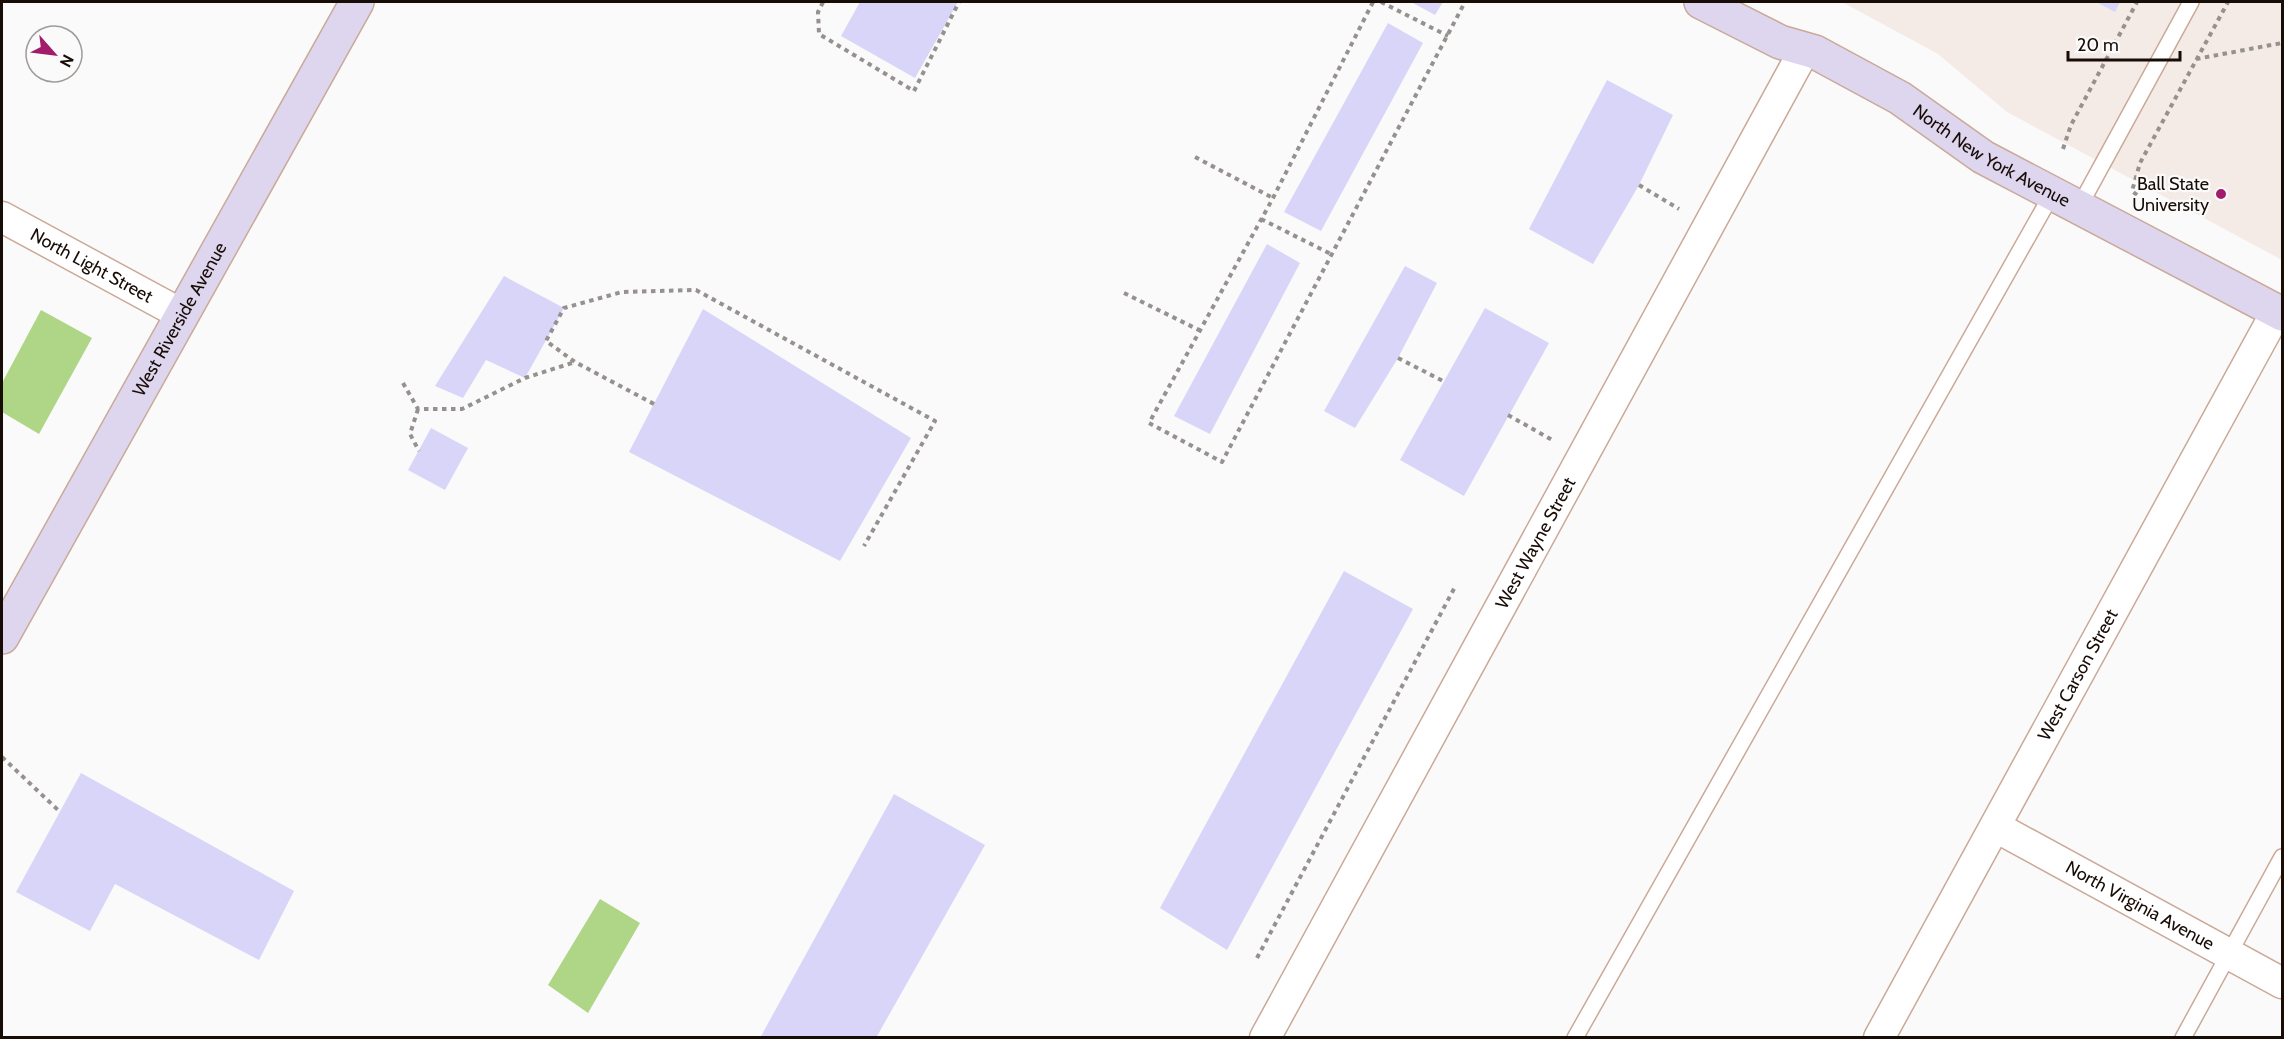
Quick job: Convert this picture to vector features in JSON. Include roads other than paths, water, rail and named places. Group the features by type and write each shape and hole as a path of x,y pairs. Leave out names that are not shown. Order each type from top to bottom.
{"street":[{"name":"West Riverside Avenue","path":"2,637 357,2"},
{"name":"North New York Avenue","path":"1701,2 1780,42 1815,52 1900,98 1983,157 2280,313"},
{"name":"West Wayne Street","path":"1265,1038 1805,49"},
{"name":"North Light Street","path":"2,217 181,314"},
{"name":"West Carson Street","path":"1879,1038 2280,313"},
{"name":"North Virginia Avenue","path":"1996,827 2283,983"}],"lane":[{"path":"1575,1038 2066,200 2190,2"},
{"path":"2183,1038 2283,857"}],"place":[{"name":"Ball State University","path":"2221,194"}]}
